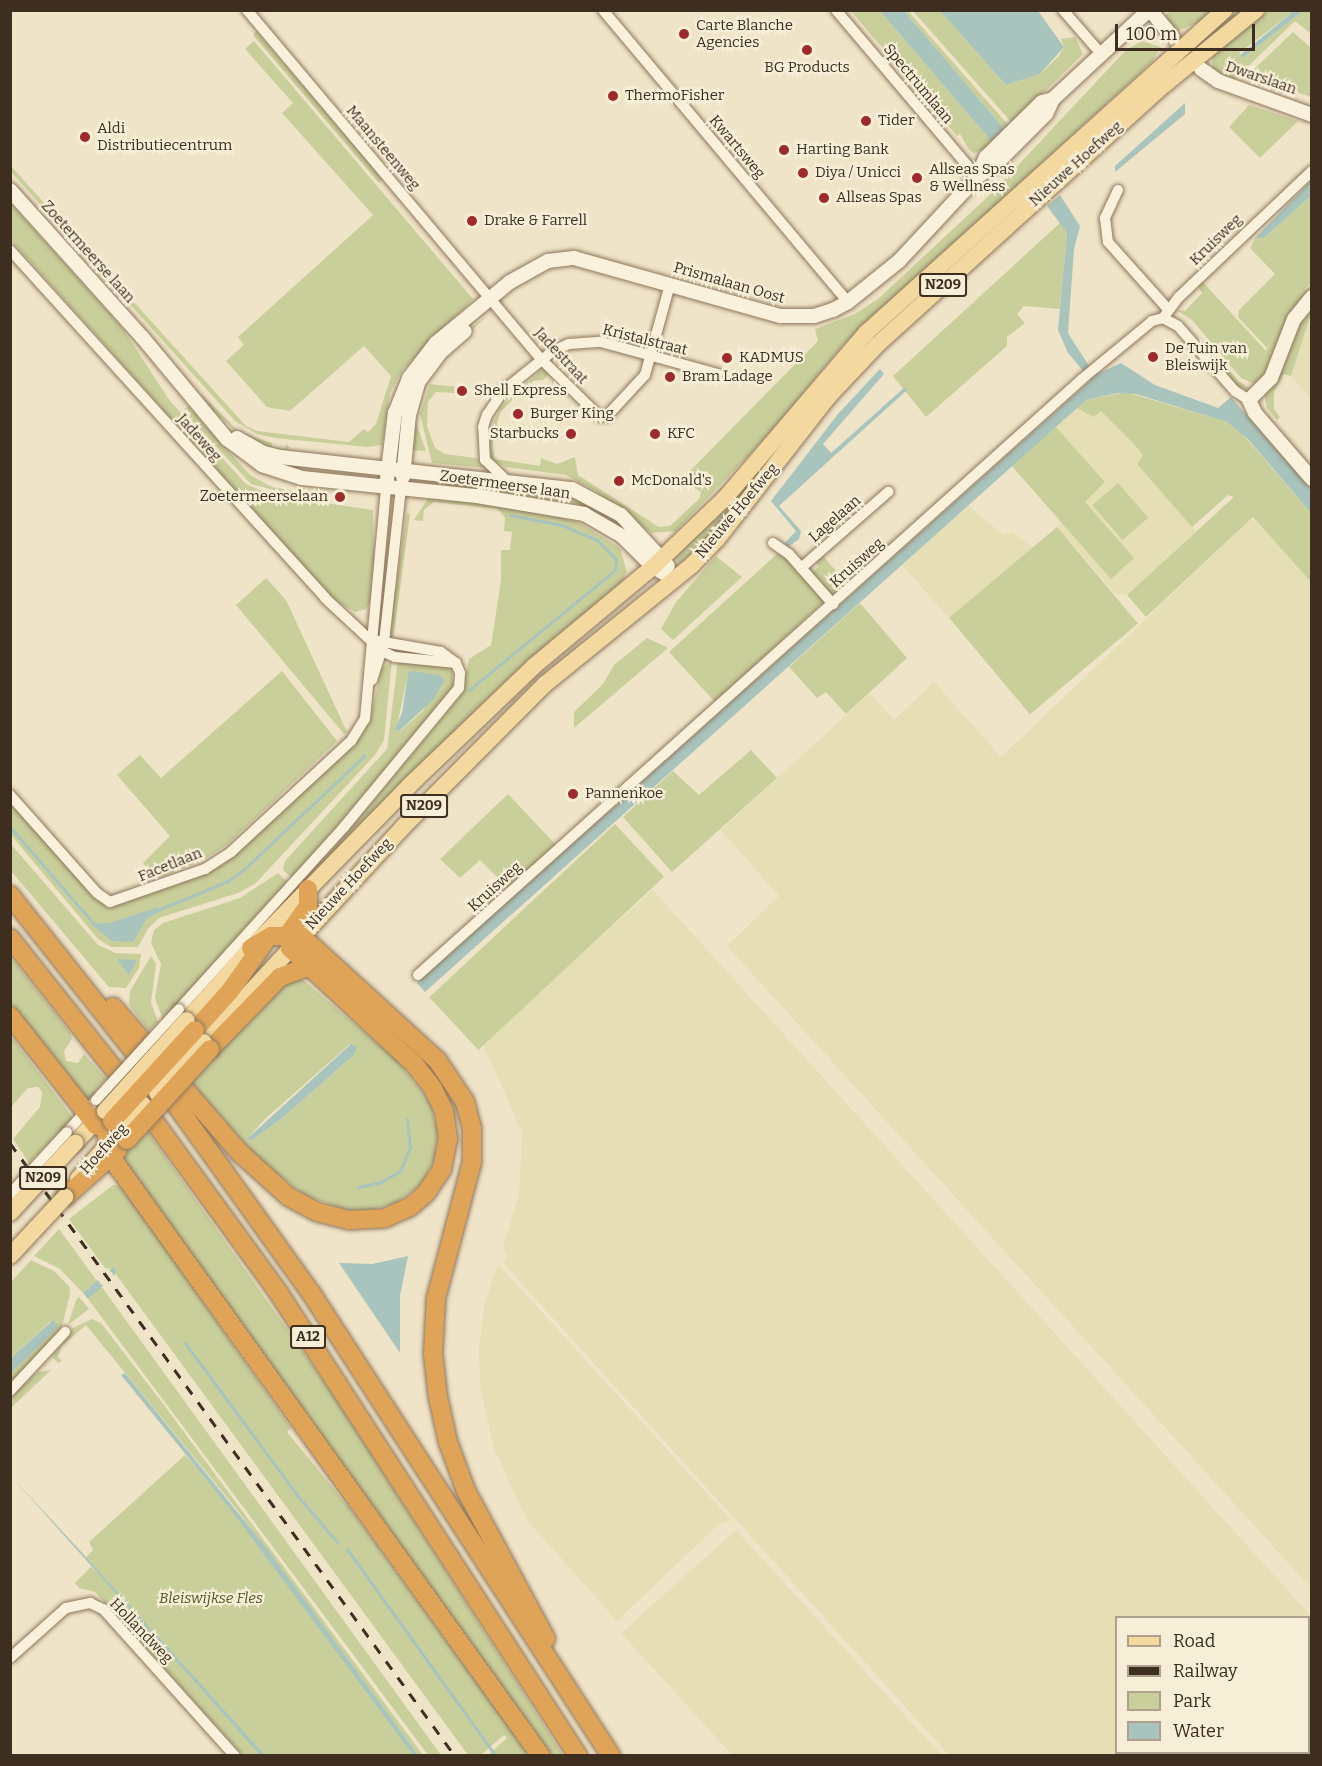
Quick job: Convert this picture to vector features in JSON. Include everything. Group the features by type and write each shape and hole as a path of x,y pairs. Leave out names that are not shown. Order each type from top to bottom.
{"highway":[{"name":"A12","path":"10,895 49,941 184,1114 318,1302 611,1755"},
{"name":"N209","path":"65,1197 95,1171 108,1127 233,987 284,936 303,896"},
{"name":"N209","path":"251,948 284,936"},
{"name":"A12","path":"49,941 132,1026 231,1143 274,1186 302,1205 333,1217 358,1221 394,1215 421,1198 440,1174 448,1144 444,1111 433,1088 414,1064 308,967 284,936"},
{"name":"A12","path":"284,936 438,1060 465,1102 473,1140 471,1172 442,1267 435,1309 434,1354 439,1406 466,1491 535,1614 574,1701"},
{"name":"A12","path":"10,938 140,1102 278,1292 578,1755"},
{"name":"N209","path":"108,1127 195,1030 278,978 308,967"},
{"path":"10,1016 108,1127 126,1176 541,1755"},
{"path":"95,1171 126,1176"}],"main road":[{"name":"Nieuwe Hoefweg","path":"1224,10 867,332 725,498 658,562 522,677 303,896 331,904 544,685 674,579 718,538 828,398 877,345 1164,85 1256,10"},
{"name":"Nieuwe Hoefweg","path":"132,1071 195,1030 284,936"},
{"name":"Nieuwe Hoefweg","path":"152,1098 251,948"},
{"name":"Hoefweg","path":"108,1127 132,1071"},
{"name":"Hoefweg","path":"10,1213 71,1138 108,1127 152,1098"},
{"name":"N209","path":"10,1256 65,1197"}],"street":[{"name":"Maansteenweg","path":"247,10 493,301"},
{"name":"Kwartsweg","path":"603,10 848,302"},
{"name":"Spectrumlaan","path":"836,10 977,177"},
{"path":"1063,10 1100,52"},
{"name":"Prismalaan Oost","path":"386,487 395,413 409,378 436,343 493,301 532,268 548,261 574,258 781,316 814,316 848,302 899,261 977,177 986,157 1042,102 1053,99 1073,80 1140,10"},
{"name":"Prismalaan Oost","path":"1100,52 1150,10"},
{"path":"1150,10 1173,37"},
{"name":"Dwarslaan","path":"1201,69 1218,81 1311,115"},
{"name":"Kruisweg","path":"418,975 1082,379 1152,321 1165,314 1311,171"},
{"name":"Zoetermeerse laan","path":"10,190 212,418 226,440 280,473 584,514 622,536 658,562"},
{"path":"1118,190 1105,218 1108,242 1165,314 1235,391 1249,400 1255,413 1311,479"},
{"name":"Jadeweg","path":"10,250 325,598 372,640"},
{"path":"649,355 670,284"},
{"path":"1249,400 1271,378 1294,319 1311,297"},
{"name":"Prismalaan Oost","path":"401,488 409,415 419,381 442,351 493,301"},
{"name":"Jadestraat","path":"493,301 541,359 602,417 640,382 649,355"},
{"name":"Kristalstraat","path":"506,480 485,460 483,451 483,427 491,406 503,391 541,359 569,344 601,342 718,374"},
{"name":"Zoetermeerse laan","path":"212,418 264,453 555,485 598,500 621,515 674,579"},
{"name":"Facetlaan","path":"10,795 100,897 119,901 205,869 241,844 359,731 365,719 371,683 372,640 386,487"},
{"name":"Facetlaan","path":"371,683 383,646 401,488"},
{"name":"Lagelaan","path":"801,568 888,492"},
{"path":"773,543 801,568 833,604"},
{"path":"372,640 383,646"},
{"name":"Nieuwe Hoefweg","path":"195,1030 303,896 448,704 460,681 456,663 441,652 383,646"},
{"name":"Hoefweg","path":"10,1194 71,1138"},
{"path":"10,1390 65,1332"},
{"name":"Hollandweg","path":"10,1658 66,1608 90,1603 103,1609 235,1755"}],"shaded area":[{"path":"1311,314 1311,399 1291,376"},
{"path":"1075,407 1094,416 1101,411 1133,443 1143,455 1137,464 1196,531 1127,595 1116,594 1057,527 1105,482 1054,425"},
{"path":"968,505 1003,535 1012,532 1033,548 951,620 902,565"},
{"path":"1253,517 1311,582 1311,1588 727,946 779,896 721,830 870,693 894,720 934,682 1001,757"},
{"path":"653,890 1311,1616 1310,1672 1310,1616 1115,1616 1115,1754 1281,1754 1279,1756 949,1755 503,1263 507,1256 503,1248 519,1195 522,1132 482,1042"},
{"path":"498,1264 731,1520 718,1525 617,1621 527,1520 493,1446 480,1384 479,1349 484,1305"},
{"path":"736,1530 941,1755 732,1755 621,1633"}],"green space":[{"path":"851,11 880,11 992,142 987,148 974,153 969,150 960,134 957,136"},
{"path":"904,11 908,11 1009,126 1004,129"},
{"path":"913,11 940,11 1006,85 1040,74 1059,56 1064,47 1061,39 1075,37 1083,54 1012,123"},
{"path":"1170,11 1213,11 1199,22 1175,32 1164,17"},
{"path":"1236,11 1245,11 1196,51 1193,47"},
{"path":"1268,11 1294,11 1239,53 1243,58 1303,11 1311,11 1311,34 1295,21 1234,80 1213,74 1212,54"},
{"path":"256,31 383,179 379,183 253,35"},
{"path":"1293,32 1311,48 1311,97 1248,75"},
{"path":"254,41 473,299 403,369 390,393 382,445 367,447 275,438 257,434 235,421 11,172 10,165 246,426 257,431 349,442 364,429 368,432 376,424 391,376 364,346 290,411 267,407 226,361 244,345 238,337 373,215 282,113 293,103 245,49"},
{"path":"1142,41 1161,47 1151,63 843,345 767,436 676,531 651,533 596,491 566,475 506,467 490,459 487,443 490,443 494,421 502,406 541,370 545,371 549,374 543,380 533,381 500,412 492,446 495,459 540,466 541,458 557,464 575,457 578,475 659,527 670,526 699,499 701,492 681,480 818,341 815,329 855,314 879,298 995,190 1126,50"},
{"path":"1249,105 1298,121 1260,158 1229,127"},
{"path":"1311,196 1311,283 1298,296 1311,285 1311,288 1292,310 1266,374 1257,385 1241,378 1192,320 1176,310 1185,311 1202,293 1196,284 1201,280 1266,351 1290,305 1267,348 1238,317 1239,310 1275,274 1250,248 1255,238 1264,238"},
{"path":"10,203 121,326 170,401 246,484 271,495 373,510 374,561 371,599 366,609 355,612 333,599 11,240"},
{"path":"1061,222 1067,233 1060,309 1024,306 1017,314 1025,323 1007,337 1007,346 926,417 893,376"},
{"path":"1311,303 1311,314 1291,376 1284,374 1274,392 1274,409 1280,417 1277,420 1267,408 1264,393 1297,323"},
{"path":"485,317 427,376 417,399 414,417 426,451 411,450 413,408 421,382 443,351"},
{"path":"1215,353 1238,381 1252,390 1238,387 1215,363"},
{"path":"430,384 458,387 456,393 436,392 428,402 427,426 435,448 445,454 476,458 487,468 432,463 420,414"},
{"path":"1126,392 1227,422 1240,431 1311,513 1311,582 1253,517 1146,617 1127,595 1234,497 1228,495 1192,527 1137,464 1143,455 1133,443 1101,411 1094,417 1075,407 1086,400"},
{"path":"202,394 239,432 272,443 272,448 285,449 286,444 290,448 281,452 270,449 238,433 209,407"},
{"path":"188,406 250,475 272,487 293,491 293,495 251,484 183,411"},
{"path":"1054,425 1105,482 1085,502 1134,558 1111,579 1011,465"},
{"path":"760,472 718,529 679,564 676,557"},
{"path":"432,483 576,498 618,520 629,534 607,517 575,503"},
{"path":"1118,483 1148,518 1123,540 1092,505"},
{"path":"429,497 507,506 578,522 620,548 627,572 620,586 512,675 310,877 462,694 469,659 491,645 501,580 501,550 510,550 512,532 504,531 505,518 498,509 434,502 424,510 423,521 414,520"},
{"path":"407,513 410,514 393,640 389,630"},
{"path":"1057,527 1138,624 1030,714 949,618"},
{"path":"778,553 786,558 825,600 715,702 669,652"},
{"path":"822,555 846,582 831,596 807,567 814,571 819,566 814,561"},
{"path":"716,556 742,577 673,640 661,629 676,602"},
{"path":"266,578 286,600 347,732 344,734 236,605"},
{"path":"860,603 907,658 846,714 826,692 817,698 789,667"},
{"path":"647,638 668,648 574,728 574,712 603,684 614,665"},
{"path":"392,660 384,740 375,755 255,884 238,893 159,918 148,929 138,947 111,947 98,939 11,835 10,802 97,900 109,907 206,873 243,847 361,736 371,716 381,670"},
{"path":"398,660 444,665 452,672 453,687 293,879 283,870 285,861 387,749","holes":["408,673 424,710 399,732 396,731"]},
{"path":"282,671 337,741 228,844 200,862 155,879 143,863 170,836 117,775 140,755 161,778"},
{"path":"751,750 777,778 672,872 623,817 673,771 699,795"},
{"path":"508,794 557,846 509,889 480,860 460,878 440,859"},
{"path":"615,824 664,877 478,1050 429,997"},
{"path":"10,843 98,945 116,953 141,954 139,968 126,988 109,987 11,871"},
{"path":"278,873 289,883 163,1020 155,998 161,964 151,943 154,930 163,923 240,898"},
{"path":"151,956 156,964 151,1002 158,1022 149,1031 129,1005 130,991"},
{"path":"10,957 70,1032 72,1039 64,1051 66,1061 78,1063 84,1054 106,1079 87,1101 11,1004"},
{"path":"302,979 397,1060 430,1102 438,1132 434,1160 422,1183 396,1203 365,1211 344,1209 305,1195 257,1157 190,1081 281,984","holes":["350,1044 355,1054 281,1119 251,1141 248,1138 265,1119"]},
{"path":"11,1036 73,1118 29,1163 13,1139 40,1107 42,1092 38,1087 28,1088 11,1107"},
{"path":"145,1128 330,1390 563,1755 547,1755 117,1157"},
{"path":"113,1185 120,1186 132,1201 291,1428 287,1432 351,1510 529,1755 488,1755 507,1738 504,1735 481,1755 468,1755 112,1269 105,1268 69,1219"},
{"path":"59,1229 97,1281 83,1293 60,1269 34,1256"},
{"path":"31,1260 54,1271 69,1286 70,1294 61,1330 11,1384 11,1373 58,1327 51,1321 11,1358 11,1282"},
{"path":"101,1286 441,1755 428,1755 88,1299"},
{"path":"79,1297 89,1309 68,1325 76,1300"},
{"path":"92,1319 101,1323 161,1401 423,1755 418,1755 234,1506 86,1325 61,1347 58,1357 62,1361 58,1363 52,1357 73,1328"},
{"path":"51,1370 11,1408 11,1396 38,1372"},
{"name":"Bleiswijkse Fles","path":"185,1455 221,1495 415,1755 243,1755 95,1592 79,1588 75,1583 91,1567 113,1587 86,1557 93,1550 89,1542"}],"water":[{"path":"880,11 904,11 1004,129 992,142"},
{"path":"940,11 1038,11 1064,47 1040,74 1006,85"},
{"path":"1294,11 1303,11 1243,58 1240,55"},
{"path":"1185,103 1185,114 1115,172 1115,166"},
{"path":"1311,181 1311,196 1264,238 1255,238"},
{"path":"1060,195 1080,226 1074,249 1068,333 1089,366 1099,373 1121,363 1155,385 1218,408 1231,397 1311,489 1311,513 1247,438 1227,422 1136,394 1118,393 1086,400 425,992 417,983 1091,380 1068,353 1058,330 1067,233 1047,206"},
{"path":"880,369 884,374 823,444 831,453 905,387 907,390 779,506 801,531 799,539 788,547 784,544 796,531 771,501 838,414"},
{"path":"413,671 439,675 445,680 433,700 398,732 395,729 402,713 408,673"},
{"path":"158,907 160,911 146,920 133,942 112,941 91,924 110,923"},
{"path":"117,959 137,960 129,975"},
{"path":"351,1044 357,1047 355,1054 281,1119 251,1141 248,1138"},
{"path":"408,1256 400,1296 400,1353 339,1263 372,1264"},
{"path":"113,1267 116,1271 114,1276 88,1299 83,1293"},
{"path":"53,1320 58,1327 11,1373 11,1358"},
{"path":"125,1373 268,1550 418,1755 413,1755 231,1510 121,1375"},
{"path":"11,1476 86,1557 265,1755 260,1755"}],"pier":[{"path":"106,1270 114,1278 106,1286 98,1278"}],"waterway":[{"path":"469,690 615,570 616,559 597,540 561,525 510,515"},
{"path":"158,910 228,881 242,871 365,755"},
{"path":"10,827 94,924"},
{"path":"358,1187 381,1182 400,1171 410,1148 407,1119"},
{"path":"185,1343 297,1495 337,1542"},
{"path":"347,1549 496,1756"}],"railway":[{"path":"10,1143 455,1756"}],"place":[{"name":"Carte Blanche Agencies","path":"684,34"},
{"name":"BG Products","path":"807,50"},
{"name":"ThermoFisher","path":"613,96"},
{"name":"Tider","path":"866,121"},
{"name":"Aldi Distributiecentrum","path":"85,137"},
{"name":"Harting Bank","path":"784,150"},
{"name":"Diya / Unicci","path":"803,173"},
{"name":"Allseas Spas & Wellness","path":"917,178"},
{"name":"Allseas Spas","path":"824,198"},
{"name":"Drake & Farrell","path":"472,221"},
{"name":"De Tuin van Bleiswijk","path":"1153,357"},
{"name":"KADMUS","path":"727,358"},
{"name":"Bram Ladage","path":"670,377"},
{"name":"Shell Express","path":"462,391"},
{"name":"Burger King","path":"518,414"},
{"name":"Starbucks","path":"571,434"},
{"name":"KFC","path":"655,434"},
{"name":"McDonald's","path":"619,481"},
{"name":"Zoetermeerselaan","path":"340,497"},
{"name":"Pannenkoe","path":"573,794"}]}
